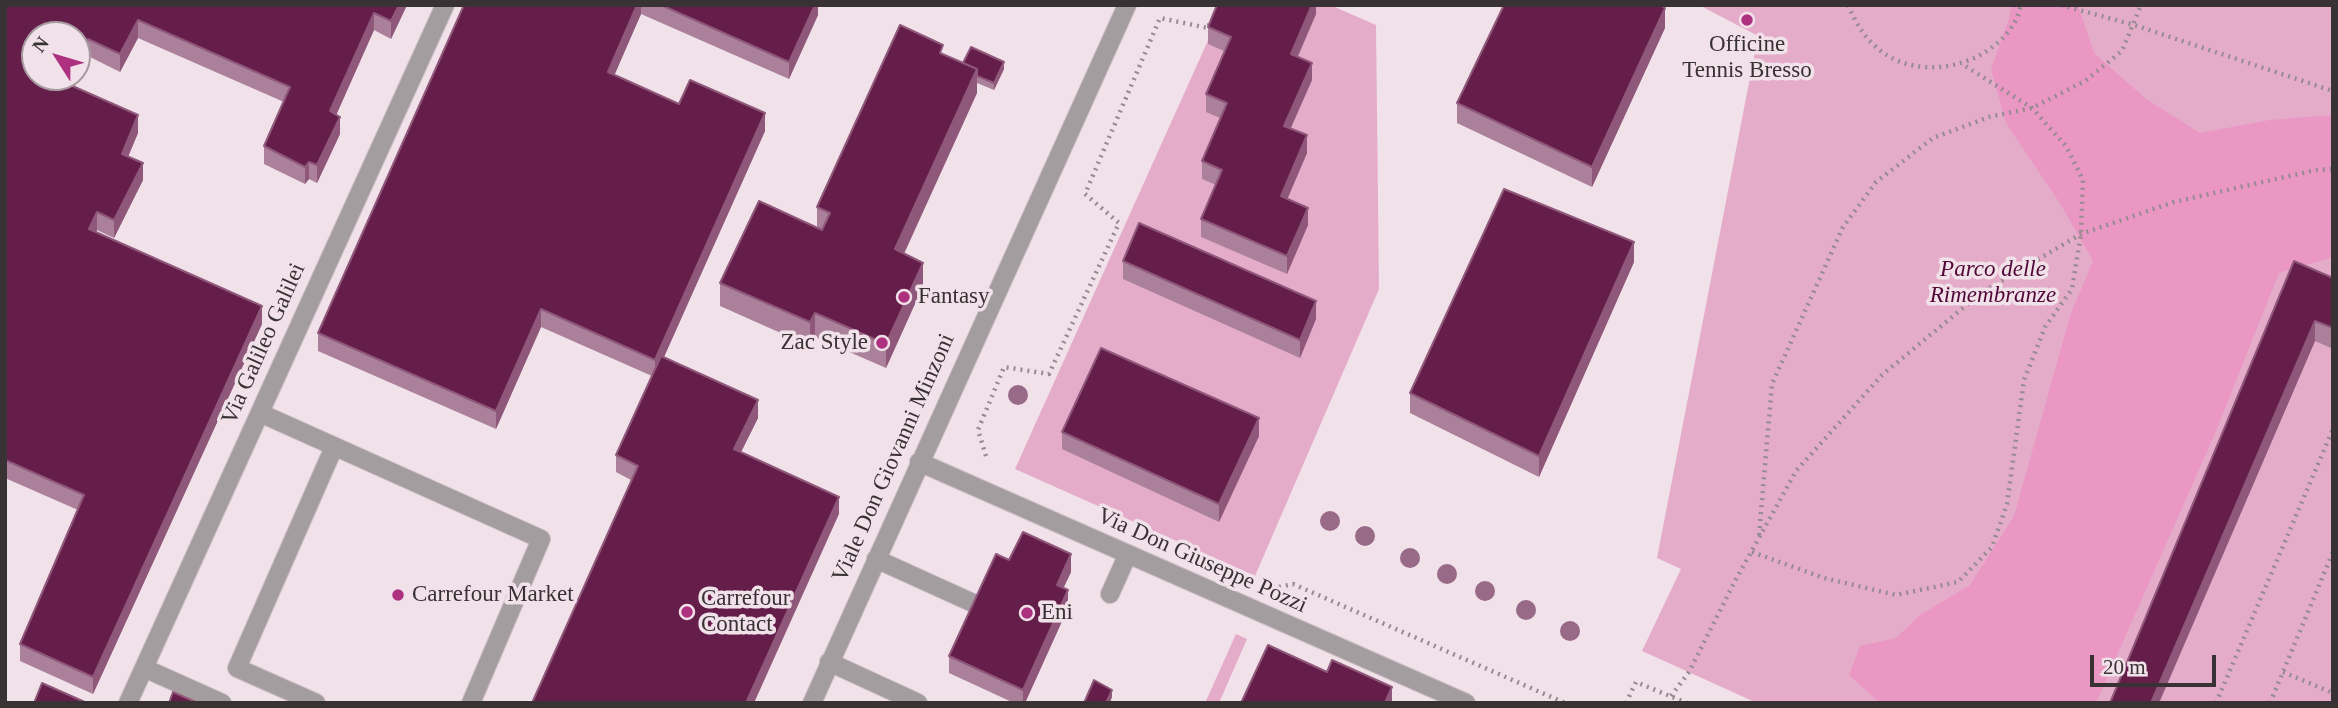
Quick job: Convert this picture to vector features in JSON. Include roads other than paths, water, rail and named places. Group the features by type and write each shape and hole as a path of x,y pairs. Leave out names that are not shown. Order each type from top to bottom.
{"street":[{"name":"Via Galileo Galilei","path":"128,703 445,5"},
{"name":"Viale Don Giovanni Minzoni","path":"812,703 1127,5"},
{"path":"260,413 541,539 471,703"},
{"path":"316,703 237,668 334,447"},
{"name":"Via Don Giuseppe Pozzi","path":"919,462 1466,703"},
{"path":"1110,594 1128,556"},
{"path":"876,559 973,603"},
{"path":"829,662 918,703"},
{"path":"144,668 222,703"}],"place":[{"name":"Officine Tennis Bresso","path":"1747,20"},
{"name":"Fantasy","path":"904,297"},
{"name":"Zac Style","path":"882,343"},
{"name":"Carrefour Market","path":"398,595"},
{"name":"Carrefour Contact","path":"687,612"},
{"name":"Eni","path":"1027,613"}],"park label":[{"name":"Parco delle Rimembranze","path":"1993,283"}]}
